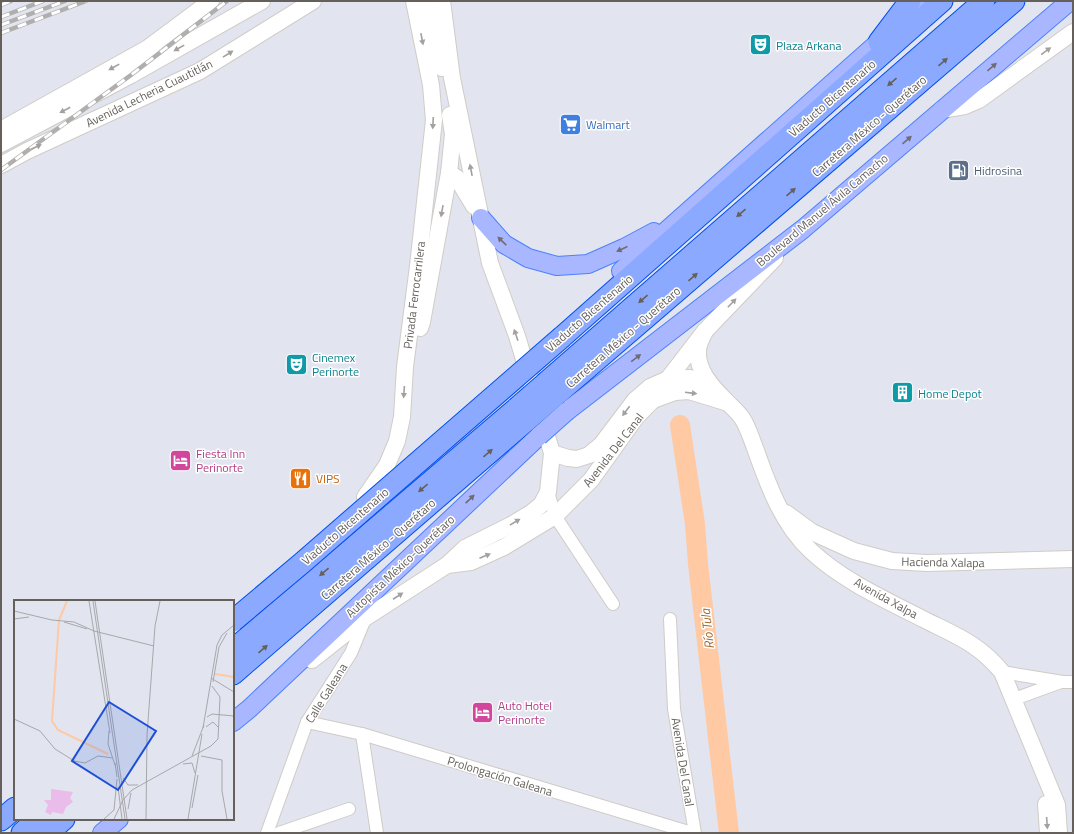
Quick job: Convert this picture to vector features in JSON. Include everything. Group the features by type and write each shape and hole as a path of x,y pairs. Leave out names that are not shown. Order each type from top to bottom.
{"highway":[{"path":"879,42 910,1"},
{"name":"Viaducto Bicentenario","path":"234,620 302,564 532,363 942,1"},
{"name":"Carretera México - Querétaro","path":"557,395 984,1"},
{"name":"Carretera México - Querétaro","path":"234,649 304,589 522,414 557,395 1014,1"},
{"name":"Carretera México - Querétaro","path":"234,673 522,414"},
{"path":"234,635 304,589"},
{"path":"1,820 14,809"},
{"path":"22,833 37,820"},
{"path":"48,833 63,820"}],"main road":[{"path":"1,132 6,127 148,48 211,1"},
{"name":"Avenida Lecheria Cuautitlán","path":"1,144 131,75 262,1"},
{"name":"Avenida Lecheria Cuautitlán","path":"1,165 27,151 200,71 313,1"},
{"name":"Privada Ferrocarrilera","path":"366,497 387,465 397,441 402,418 406,367 434,120 431,84 414,1"},
{"path":"406,367 422,322 449,173 453,134 446,88 426,1"},
{"path":"249,709 365,618 447,565 465,548 511,525 531,513 541,504 548,492 552,453 517,336 490,263 452,78 442,1"},
{"path":"234,607 366,497 925,1"},
{"name":"Boulevard Manuel Ávila Camacho","path":"557,395 803,229 1070,1"},
{"path":"941,110 965,106 979,100 1073,32"},
{"path":"449,173 457,178 481,218 504,244 528,258 557,266 588,264 624,248 681,217"},
{"name":"Avenida Del Canal","path":"447,565 471,562 504,547 555,516 591,480 636,417 653,400 705,331 803,229"},
{"name":"Avenida Xalpa","path":"705,331 699,346 698,354 700,364 709,382 728,404 741,416 748,429 778,508 796,536 835,569 882,598 970,642 987,655 1002,672 1047,784 1057,805 1059,833"},
{"path":"552,453 577,459 589,455 601,445 635,400 650,388 668,379 690,378 709,382"},
{"name":"Avenida Xalpa","path":"653,400 675,392 689,391 728,404"},
{"name":"Autopista México-Querétaro","path":"234,721 249,709 539,436 557,395"},
{"name":"Hacienda Xalapa","path":"778,508 812,532 854,551 892,561 927,563 1073,559"},
{"name":"Avenida Xalpa","path":"1047,784 1046,813 1048,833"},
{"path":"1,811 14,800"},
{"path":"102,833 118,820"}],"street":[{"path":"548,492 555,516 613,604"},
{"name":"Calle Galeana","path":"267,833 307,722 351,653 365,618 367,598"},
{"name":"Avenida Del Canal","path":"670,619 674,708 693,833"},
{"path":"1002,672 1068,682"},
{"path":"1014,699 1068,682"},
{"name":"Prolongación Galeana","path":"307,722 362,734 693,833"},
{"path":"362,734 377,833"},
{"path":"279,833 349,809"}],"waterway":[{"name":"Río Tula","path":"680,425 695,524 698,564 729,833"}],"railway":[{"path":"1,5 11,1"},
{"path":"1,17 43,1"},
{"path":"1,25 65,1"},
{"path":"1,33 86,1"},
{"path":"1,170 131,75 227,1"}],"place":[{"name":"Plaza Arkana","path":"761,45"},
{"name":"Walmart","path":"571,124"},
{"name":"Hidrosina","path":"958,170"},
{"name":"Cinemex Perinorte","path":"297,364"},
{"name":"Home Depot","path":"902,393"},
{"name":"Fiesta Inn Perinorte","path":"181,460"},
{"name":"VIPS","path":"301,478"},
{"name":"Auto Hotel Perinorte","path":"482,712"}]}
